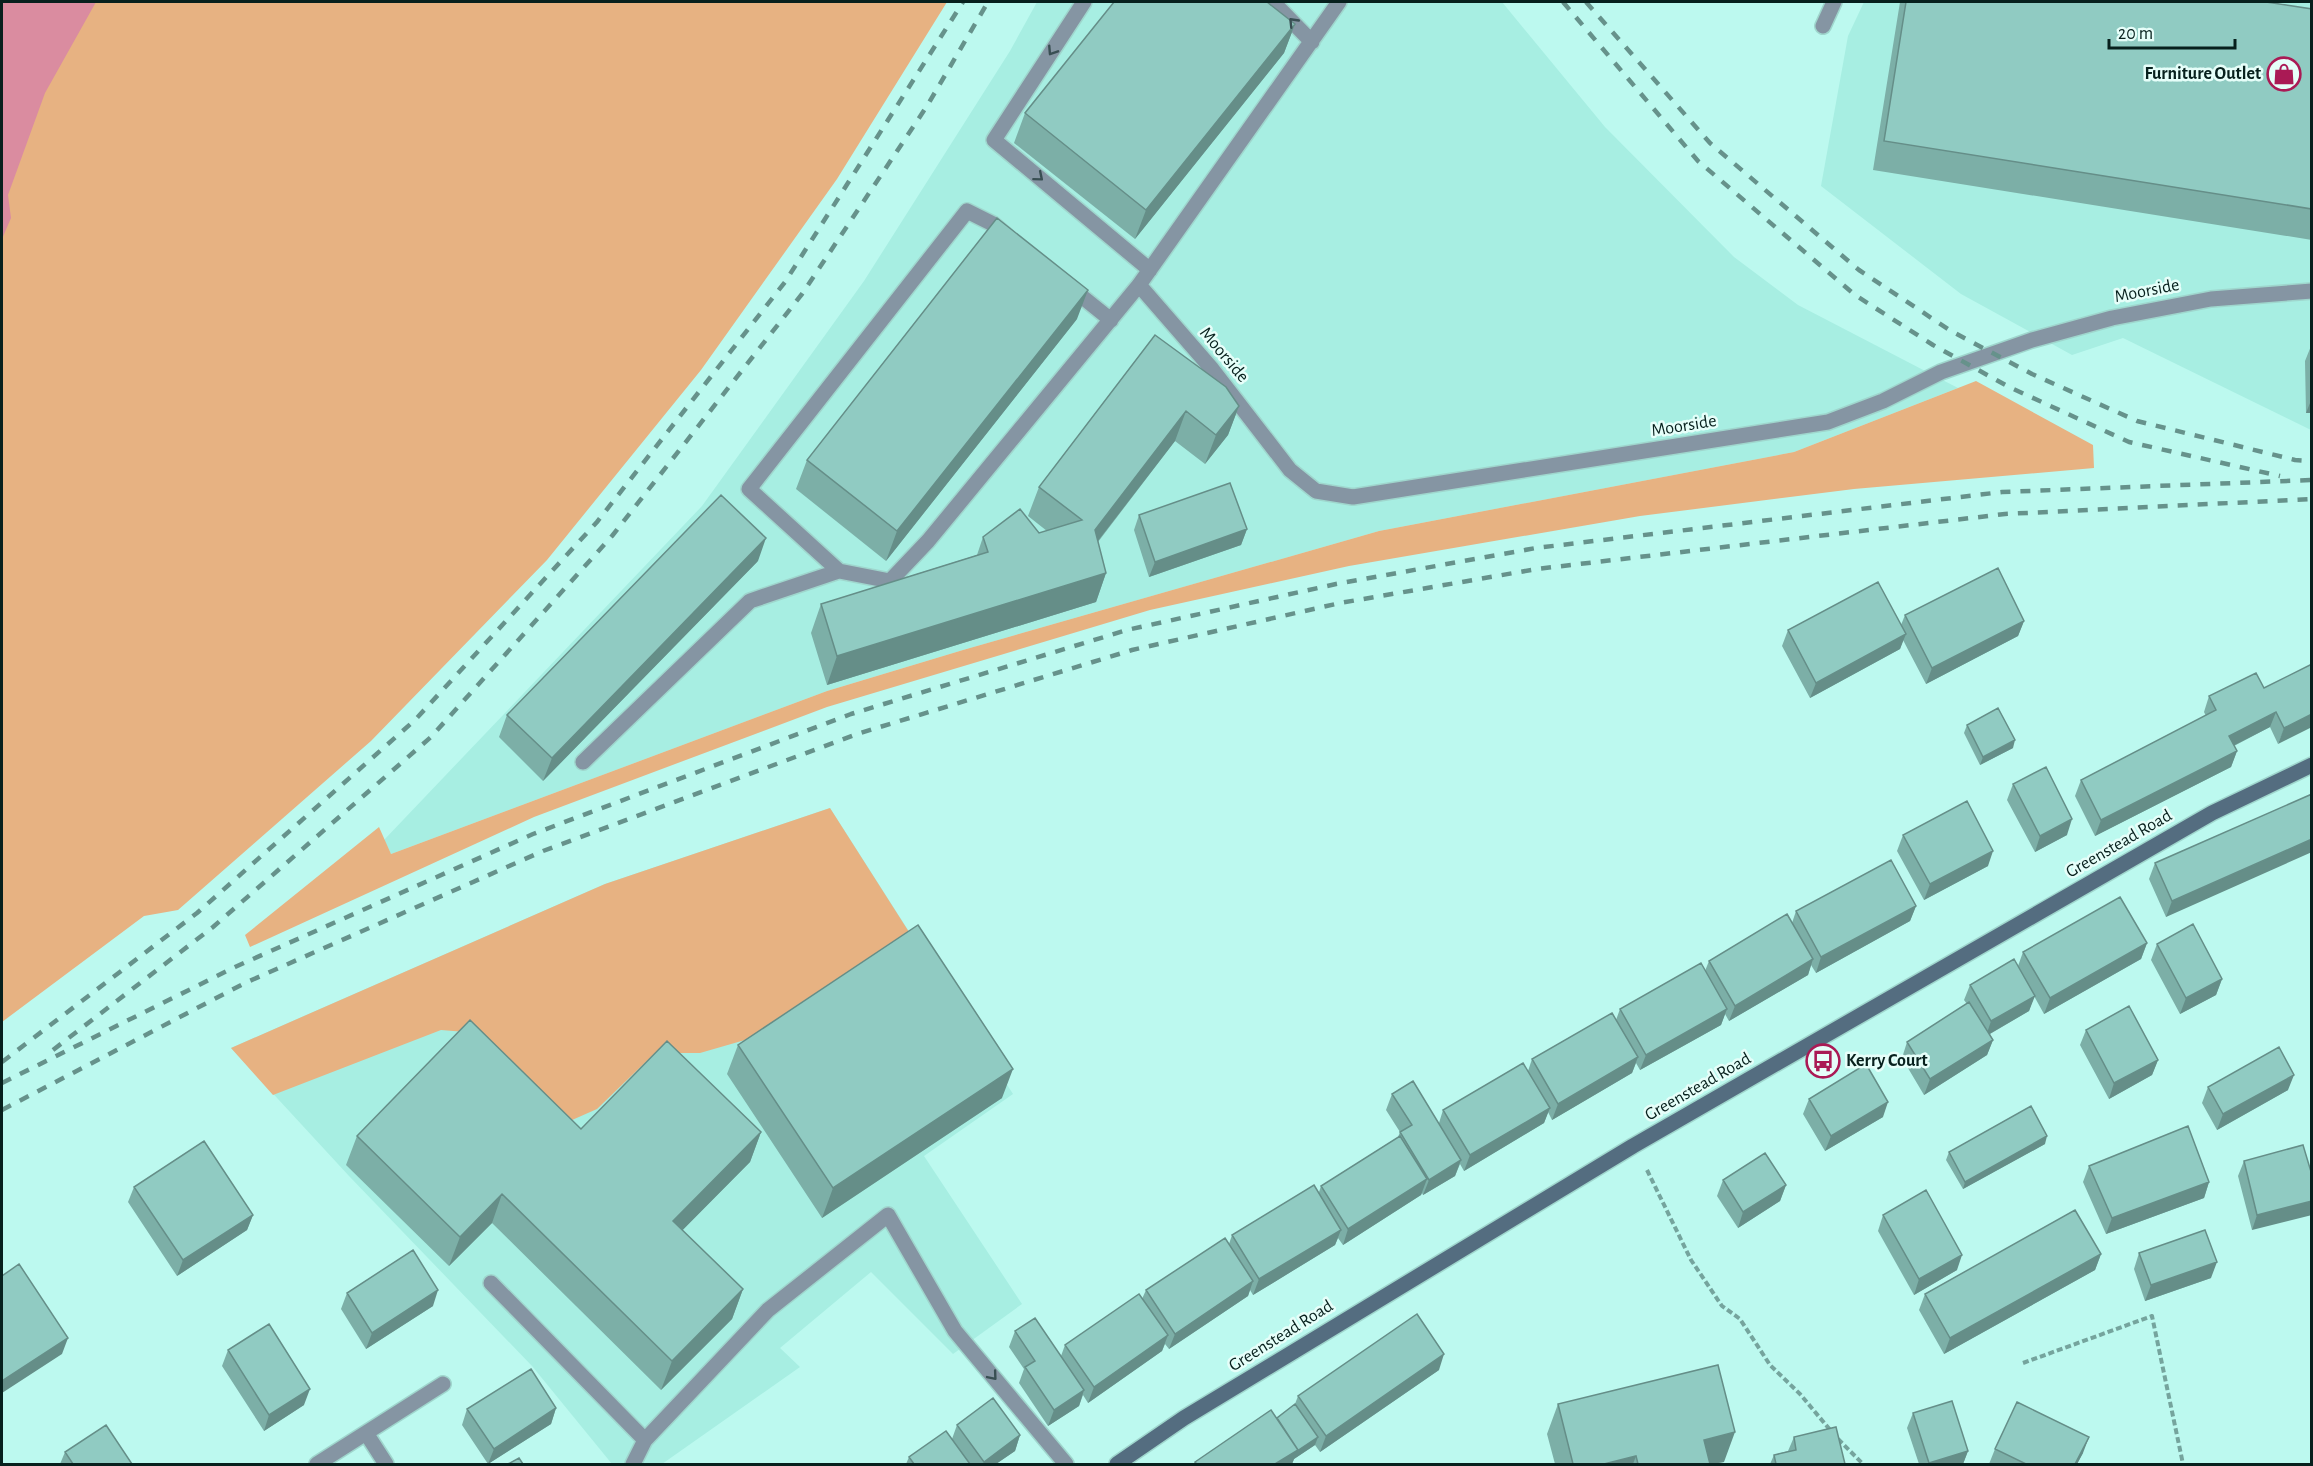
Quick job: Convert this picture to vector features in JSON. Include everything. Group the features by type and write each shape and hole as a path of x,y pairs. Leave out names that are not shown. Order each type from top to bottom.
{"street":[{"path":"1084,2 994,140 1150,270"},
{"path":"1273,2 1312,42"},
{"path":"583,762 750,601 839,571 890,581 928,541 1139,285 1339,2"},
{"path":"1823,26 1834,2"},
{"path":"839,571 749,489 967,211 993,224 1020,246"},
{"path":"1056,276 1110,320"},
{"name":"Moorside","path":"1139,285 1212,369 1290,470 1316,491 1353,497 1828,422 1883,401 1941,372 2043,337 2112,318 2211,299 2312,291"},
{"name":"Greenstead Road","path":"1117,1464 1194,1412 1633,1146 2212,813 2312,765"},
{"path":"633,1464 645,1440 768,1310 888,1215 955,1331 1066,1464"},
{"path":"490,1283 645,1440"},
{"path":"317,1464 443,1384"},
{"path":"366,1433 386,1464"}],"path":[{"path":"1633,1146 1660,1193 1691,1260 1722,1306 1740,1320 1770,1365 1800,1394 1863,1464"},
{"path":"2024,1363 2152,1316 2183,1464"}],"shaded area":[{"path":"2,2 96,2 45,93 8,195 11,218 2,239"},
{"path":"64,2 947,2 837,179 701,370 547,560 371,741 178,910 144,916 2,1022 2,125"},
{"path":"1037,2 1502,2 1605,127 1734,257 1798,305 1958,388 1794,452 1379,531 963,650 827,691 391,854 384,840 702,506 864,281 1010,51"},
{"path":"1864,2 2165,2 2261,17 2286,2 2311,2 2311,430 2123,338 2072,355 1961,294 1821,186 1848,36"},
{"path":"1976,381 2093,445 2094,468 1854,489 1640,516 1349,566 1150,610 827,707 534,817 250,947 245,935 379,827 391,854 827,691 963,650 1379,531 1794,452"},
{"path":"830,808 1013,1094 924,1156 1022,1304 953,1354 871,1272 780,1348 800,1367 662,1464 612,1464 532,1366 349,1176 231,1048 605,884"},
{"path":"830,808 909,932 766,1034 700,1053 655,1053 597,1109 563,1124 478,1033 441,1030 273,1095 231,1048 605,884"}],"building":[{"path":"1114,2 1267,2 1295,24 1146,210 1025,113"},
{"path":"1906,2 2266,2 2312,9 2312,209 1884,141"},
{"path":"997,218 1088,290 897,531 807,460"},
{"path":"1155,335 1226,387 1239,406 1216,435 1186,411 1095,530 1106,573 837,656 821,604 988,552 983,537 1020,509 1039,533 1082,520 1039,487"},
{"path":"2311,346 2312,346 2312,395"},
{"path":"1230,483 1247,529 1155,562 1139,515"},
{"path":"721,495 766,538 552,758 507,715"},
{"path":"1998,568 2024,621 1932,668 1905,615"},
{"path":"1878,582 1906,634 1816,683 1788,630"},
{"path":"2312,664 2312,714 2284,728 2276,712 2229,736 2237,751 2101,820 2081,780 2216,710 2209,696 2256,673 2264,688"},
{"path":"1998,708 2015,740 1983,757 1967,725"},
{"path":"2046,767 2072,819 2040,836 2013,784"},
{"path":"2312,794 2312,839 2172,901 2155,863"},
{"path":"1967,801 1993,851 1930,884 1903,835"},
{"path":"1891,860 1916,906 1821,957 1796,911"},
{"path":"2120,897 2147,943 2050,998 2023,952"},
{"path":"1787,914 1813,959 1735,1006 1709,961"},
{"path":"2193,924 2222,979 2186,998 2157,944"},
{"path":"918,925 1013,1069 833,1188 738,1045"},
{"path":"2014,959 2035,996 1991,1021 1970,985"},
{"path":"1701,963 1727,1009 1646,1055 1620,1009"},
{"path":"1969,1002 1993,1040 1930,1079 1907,1042"},
{"path":"2129,1006 2158,1060 2114,1083 2086,1030"},
{"path":"1612,1013 1638,1057 1558,1104 1532,1059"},
{"path":"470,1020 581,1129 667,1041 761,1132 673,1221 743,1289 672,1361 502,1194 460,1237 357,1136"},
{"path":"2279,1047 2294,1075 2223,1114 2208,1087"},
{"path":"1523,1063 1550,1108 1470,1155 1443,1110"},
{"path":"1866,1064 1888,1102 1831,1136 1809,1099"},
{"path":"1413,1081 1461,1160 1429,1180 1400,1132 1412,1125 1392,1094"},
{"path":"2031,1106 2047,1136 1965,1182 1949,1152"},
{"path":"2188,1126 2209,1182 2112,1218 2089,1166"},
{"path":"1400,1136 1427,1179 1348,1229 1321,1186"},
{"path":"204,1141 253,1215 183,1260 134,1187"},
{"path":"2303,1145 2312,1175 2312,1201 2257,1215 2244,1161"},
{"path":"1765,1153 1786,1185 1743,1212 1723,1180"},
{"path":"1314,1185 1341,1230 1259,1279 1232,1235"},
{"path":"1926,1190 1962,1255 1919,1279 1883,1215"},
{"path":"2075,1210 2101,1254 1950,1338 1925,1294"},
{"path":"2205,1230 2217,1262 2151,1285 2139,1253"},
{"path":"1225,1238 1253,1281 1175,1334 1146,1290"},
{"path":"413,1250 438,1290 372,1333 347,1293"},
{"path":"19,1264 68,1338 2,1381 2,1276"},
{"path":"1139,1294 1168,1335 1094,1387 1065,1345"},
{"path":"1417,1314 1444,1354 1326,1436 1298,1396"},
{"path":"1035,1318 1084,1390 1054,1410 1025,1367 1035,1361 1015,1331"},
{"path":"269,1324 310,1389 269,1415 228,1350"},
{"path":"1718,1365 1735,1432 1704,1440 1710,1464 1638,1464 1636,1456 1604,1464 1573,1464 1558,1404"},
{"path":"531,1369 556,1408 494,1449 467,1409"},
{"path":"993,1398 1020,1435 984,1462 957,1425"},
{"path":"1952,1401 1968,1451 1929,1463 1913,1413"},
{"path":"2017,1402 2089,1437 2075,1464 2026,1464 1995,1449"},
{"path":"1295,1404 1318,1437 1297,1451 1277,1418"},
{"path":"1271,1410 1298,1450 1275,1464 1197,1464 1195,1462"},
{"path":"106,1425 132,1464 73,1464 65,1452"},
{"path":"1836,1427 1845,1464 1776,1464 1774,1455 1796,1450 1794,1437"},
{"path":"946,1431 970,1464 914,1464 909,1457"},
{"path":"519,1458 523,1464 508,1464"}],"railway":[{"path":"2,1062 197,913 415,720 597,522 785,282 963,2"},
{"path":"53,1050 213,927 431,737 612,536 802,294 927,106 988,2"},
{"path":"1563,2 1698,161 1855,295 1933,345 2009,387 2129,442 2280,476"},
{"path":"1586,2 1710,143 1859,270 1951,331 2032,374 2137,421 2295,460 2312,461"},
{"path":"2,1083 235,967 533,834 851,714 1127,630 1336,584 1536,548 2002,492 2312,480"},
{"path":"2,1110 245,983 543,851 857,734 1132,650 1340,603 1537,569 2005,514 2312,499"}],"place":[{"name":"Furniture Outlet","path":"2284,74"},
{"name":"Kerry Court","path":"1823,1061"}]}
